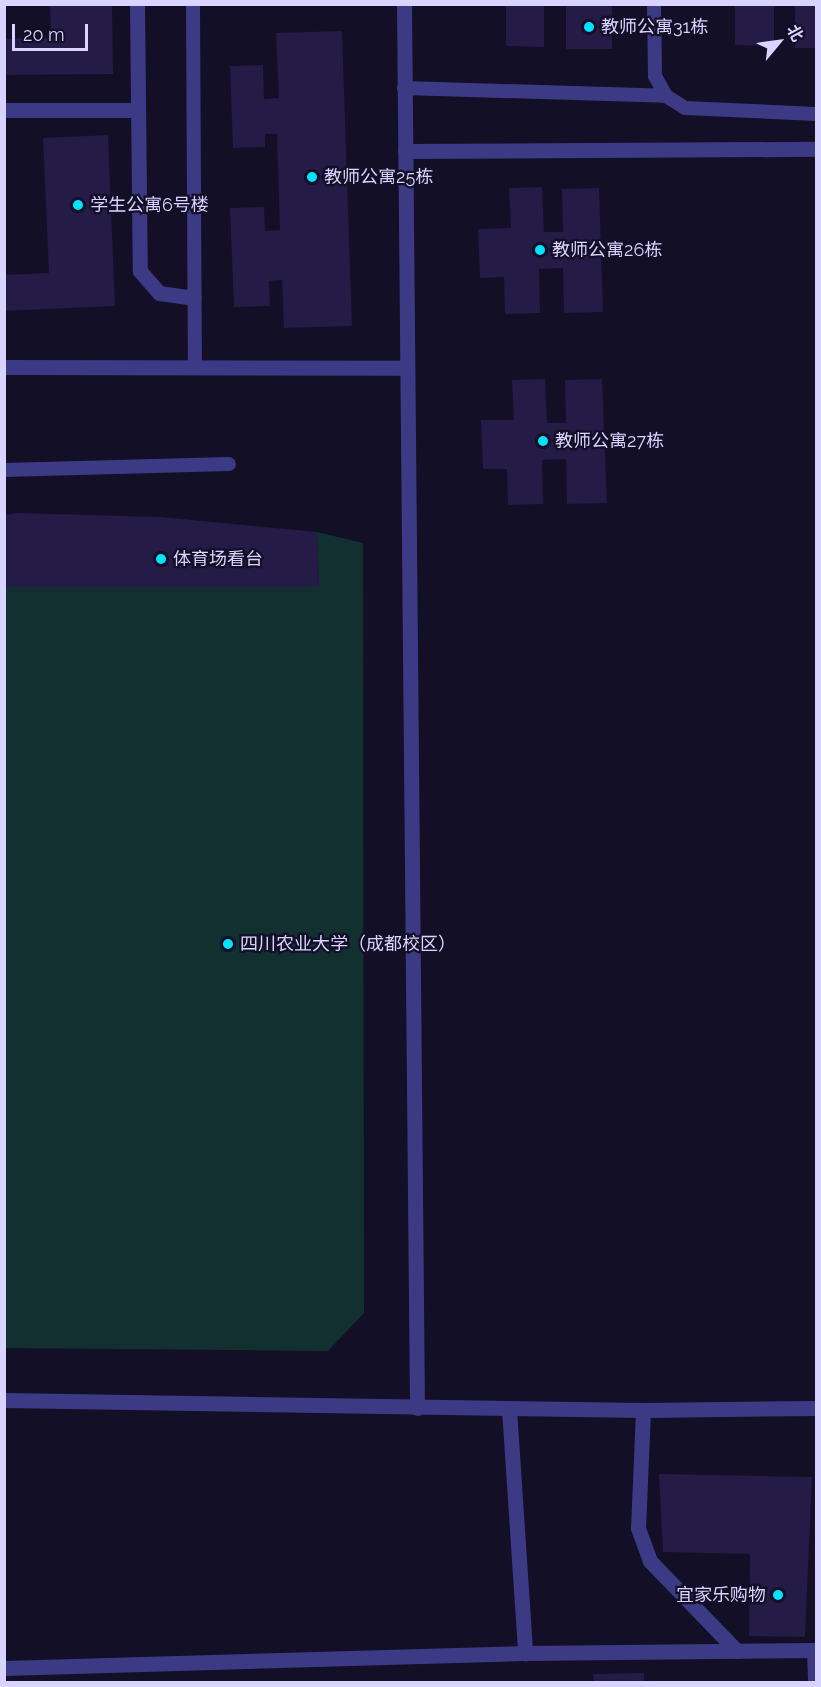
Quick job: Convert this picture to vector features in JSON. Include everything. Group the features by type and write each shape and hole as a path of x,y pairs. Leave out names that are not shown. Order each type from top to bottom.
{"street":[{"path":"137,4 140,271 159,294 194,298"},
{"path":"404,4 417,1408"},
{"path":"4,110 138,110"},
{"path":"405,151 816,149"},
{"path":"4,367 407,368"},
{"path":"4,1400 509,1409 816,1408"},
{"path":"509,1409 525,1653"},
{"path":"643,1410 638,1528 650,1561 737,1651"},
{"path":"4,1668 525,1653 815,1650 815,1683"}],"lane":[{"path":"193,4 195,368"},
{"path":"654,4 655,76 666,96 685,108 816,114"},
{"path":"404,88 666,96"},
{"path":"4,470 229,464"}],"green space":[{"path":"317,532 363,543 364,1313 328,1351 5,1348 5,587 319,587"}],"building":[{"path":"50,4 112,4 113,74 4,75 4,39 51,38"},
{"name":"教师公寓31栋","path":"566,4 612,4 612,49 566,49"},
{"path":"735,4 774,4 774,46 735,45"},
{"path":"795,4 816,4 816,48 795,48"},
{"path":"506,5 544,5 544,47 506,46"},
{"name":"教师公寓25栋","path":"342,31 352,326 284,328 282,280 269,281 270,306 234,307 230,208 264,207 265,231 280,230 277,134 265,134 265,147 233,148 230,66 263,65 264,99 279,98 276,33"},
{"name":"学生公寓6号楼","path":"108,135 115,306 4,311 4,275 49,273 43,138"},
{"name":"教师公寓26栋","path":"542,187 544,232 563,232 562,189 599,188 603,312 564,313 563,268 539,269 540,313 505,314 504,277 480,278 478,229 511,228 509,188"},
{"name":"教师公寓27栋","path":"545,379 547,423 566,423 565,380 602,379 607,503 567,504 566,459 542,460 543,504 508,505 507,469 483,469 481,420 514,420 512,380"},
{"name":"体育场看台","path":"17,513 161,517 317,532 319,587 4,587 4,515"},
{"name":"宜家乐购物","path":"659,1474 812,1477 805,1637 749,1636 750,1554 663,1552"},
{"path":"644,1673 644,1682 594,1682 593,1674"}],"place":[{"name":"教师公寓31栋","path":"589,27"},
{"name":"教师公寓25栋","path":"312,177"},
{"name":"学生公寓6号楼","path":"78,205"},
{"name":"教师公寓26栋","path":"540,250"},
{"name":"教师公寓27栋","path":"543,441"},
{"name":"体育场看台","path":"161,559"},
{"name":"四川农业大学（成都校区）","path":"228,944"},
{"name":"宜家乐购物","path":"778,1595"}]}
